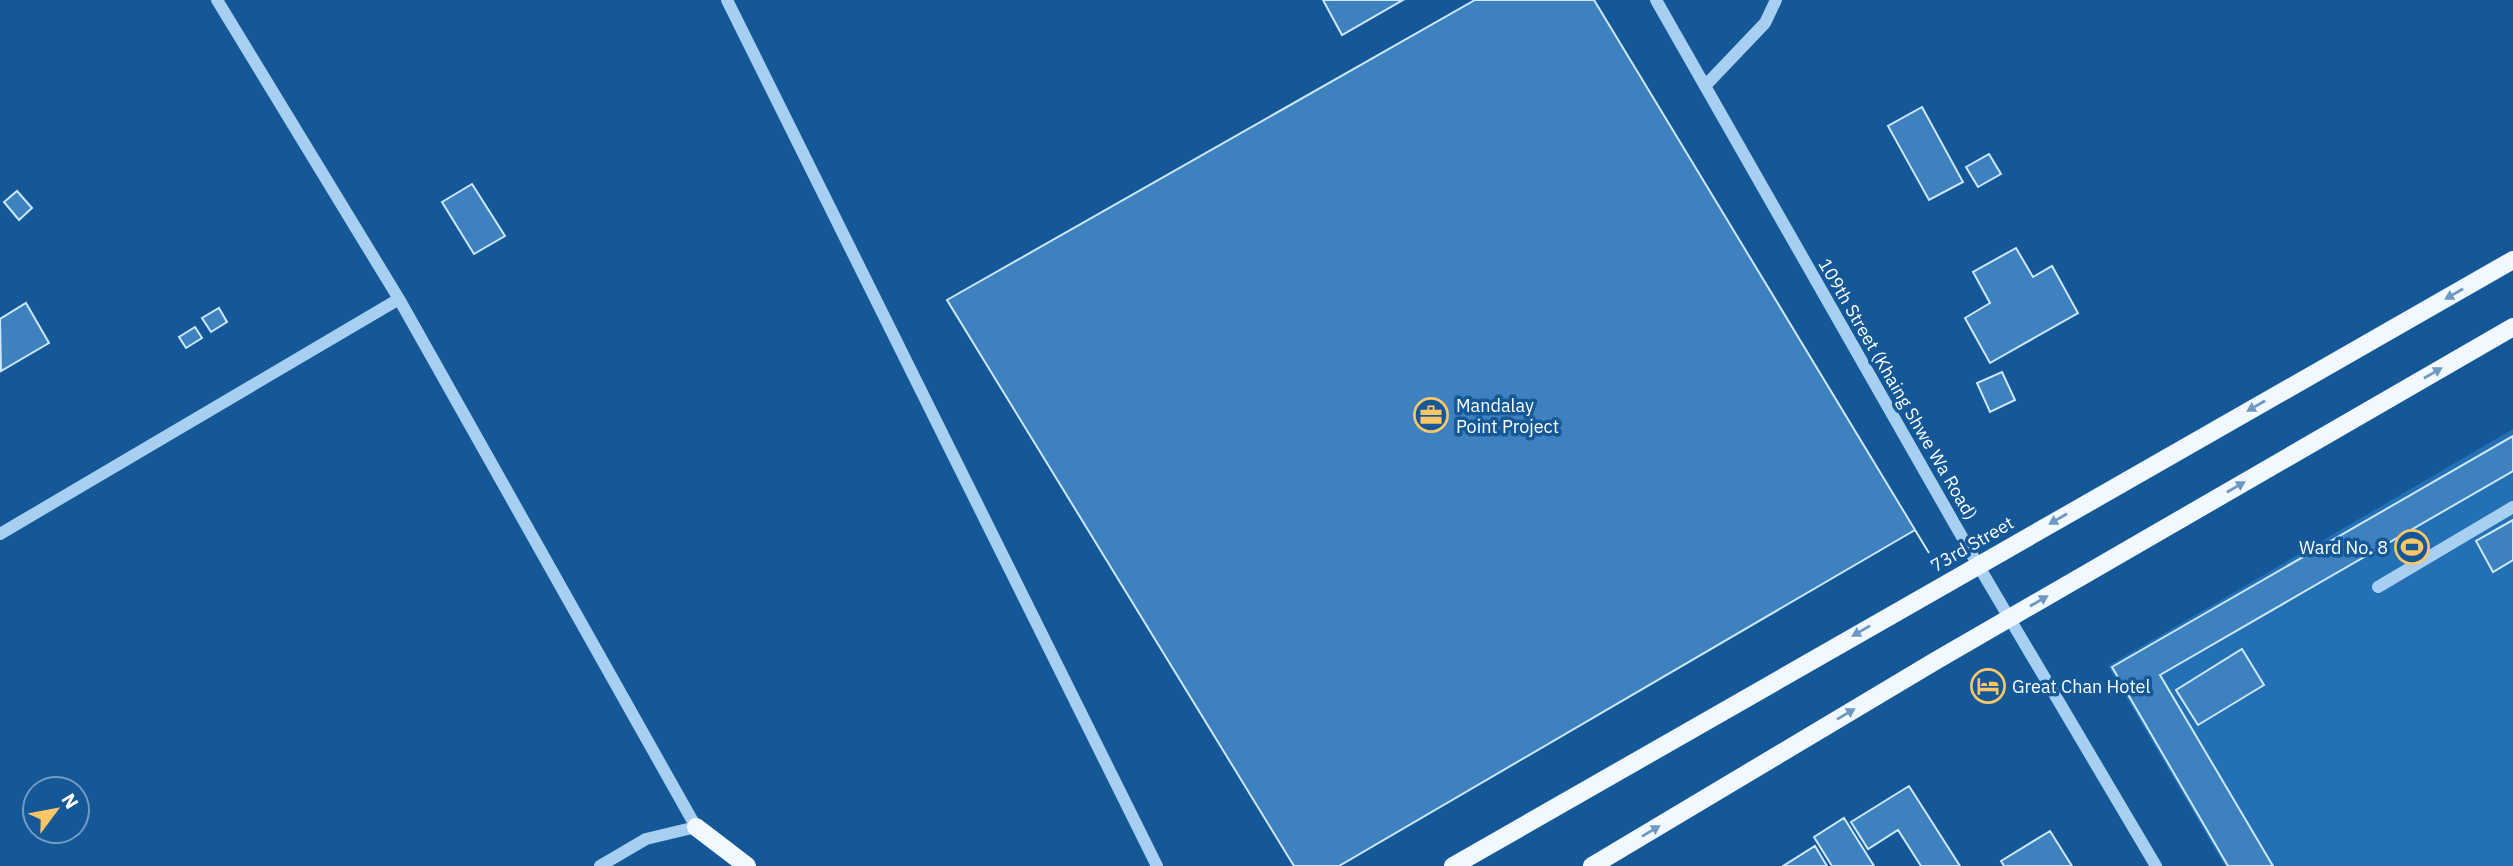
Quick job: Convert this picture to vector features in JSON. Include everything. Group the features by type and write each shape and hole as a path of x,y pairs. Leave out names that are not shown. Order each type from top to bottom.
{"main road":[{"name":"73rd Street","path":"1453,866 2513,260"},
{"path":"1592,866 2010,618 2513,328"},
{"path":"696,827 747,866"}],"street":[{"path":"218,0 399,299 696,827 646,839 600,866"},
{"path":"727,0 1157,866"},
{"name":"109th Street (Khaing Shwe Wa Road)","path":"1656,0 1978,565 2157,866"},
{"path":"1704,86 1765,23 1776,0"},
{"path":"0,534 399,299"},
{"path":"2378,587 2513,507"}],"shaded area":[{"name":"Ward No. 8","path":"2513,429 2513,866 2225,866 2108,666"}],"building":[{"path":"1323,0 1403,0 1342,35"},
{"name":"Mandalay Point Project","path":"1475,0 1594,0 1929,553 1915,530 1339,866 1294,866 947,300"},
{"path":"1922,107 1963,182 1929,200 1888,126"},
{"path":"1989,154 2001,174 1978,187 1966,167"},
{"path":"472,184 505,236 474,254 442,202"},
{"path":"17,191 32,208 19,220 4,202"},
{"path":"2016,248 2033,277 2052,266 2078,313 1990,363 1965,318 1990,303 1973,272"},
{"path":"26,303 49,343 1,371 0,319"},
{"path":"219,308 227,322 211,332 202,318"},
{"path":"195,327 202,338 186,348 179,337"},
{"path":"2002,372 2015,400 1990,412 1977,383"},
{"path":"2513,436 2513,471 2160,675 2273,866 2228,866 2112,667"},
{"path":"2513,520 2513,560 2493,572 2476,541"},
{"path":"2242,649 2264,685 2198,725 2176,690"},
{"path":"1909,786 1960,866 1921,866 1898,830 1868,849 1851,822"},
{"path":"1844,818 1874,866 1832,866 1814,837"},
{"path":"2050,831 2072,866 2004,866 2001,861"},
{"path":"1815,846 1827,866 1783,866"}],"place":[{"name":"Mandalay Point Project","path":"1431,415"},
{"name":"Ward No. 8","path":"2412,547"},
{"name":"Great Chan Hotel","path":"1988,686"}]}
